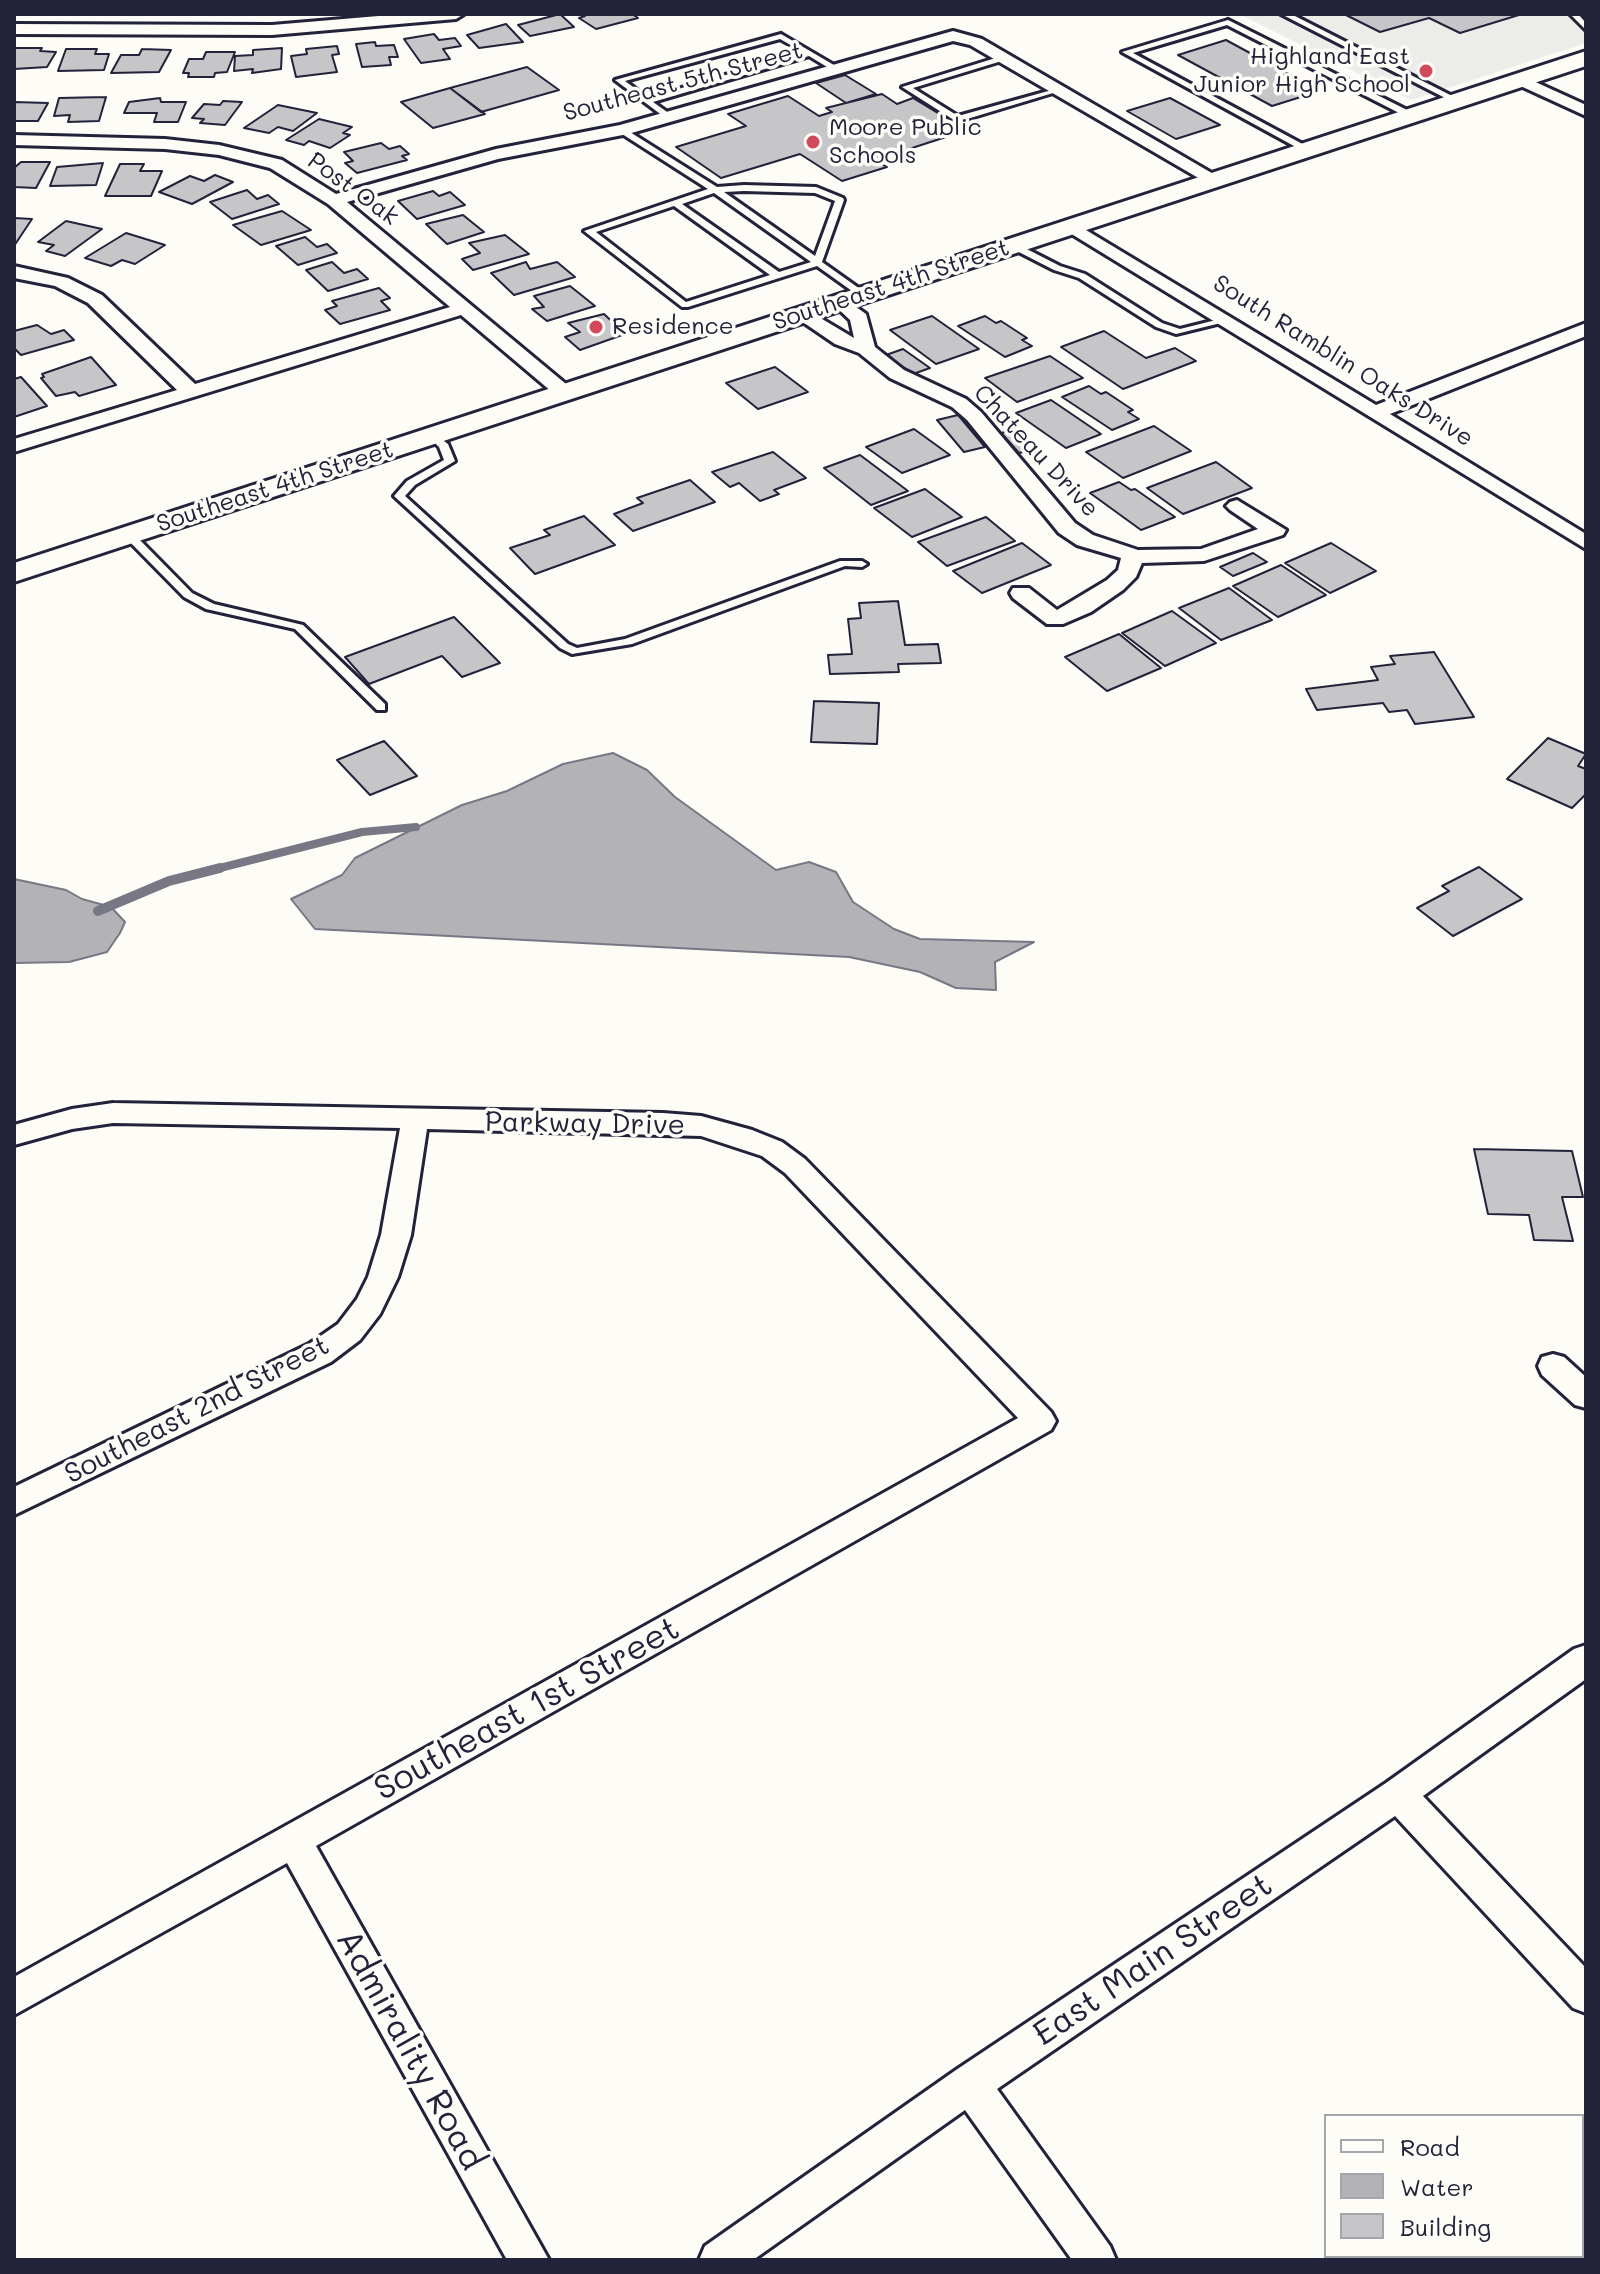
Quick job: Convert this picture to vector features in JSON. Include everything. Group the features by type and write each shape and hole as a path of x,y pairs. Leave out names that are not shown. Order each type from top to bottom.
{"main road":[{"name":"Southeast 4th Street","path":"14,573 1586,58"}],"street":[{"path":"14,29 272,30 456,14"},
{"name":"Southeast 5th Street","path":"334,200 496,154 622,130 953,36 970,39 1002,58"},
{"path":"1002,58 1213,179"},
{"path":"1520,80 1586,111"},
{"name":"Post Oak","path":"14,140 128,142 219,150 276,164 334,200 565,393"},
{"name":"South Ramblin Oaks Drive","path":"1071,226 1586,543"},
{"path":"14,272 61,282 95,299 191,392"},
{"path":"850,298 859,318 866,349"},
{"path":"14,446 462,309"},
{"name":"Chateau Drive","path":"800,314 842,340 866,349 897,374 947,396 974,416 1067,528 1107,549 1167,558 1204,555 1275,530 1237,506"},
{"path":"1376,412 1586,329"},
{"path":"1021,593 1055,619 1083,607 1115,585 1128,572 1133,555"},
{"name":"Parkway Drive","path":"14,1135 72,1119 113,1113 701,1126 772,1149 813,1183 1040,1421"},
{"name":"Southeast 2nd Street","path":"14,1502 320,1353 349,1332 369,1306 383,1277 396,1235 415,1120"},
{"path":"1553,1366 1586,1396"},
{"name":"Southeast 1st Street","path":"14,1997 1040,1421"},
{"name":"East Main Street","path":"719,2260 970,2084 1398,1794 1586,1660"},
{"path":"1398,1794 1586,1995"},
{"name":"Admirality Road","path":"293,1840 529,2260"},
{"path":"970,2084 1096,2260"}],"lane":[{"path":"1285,14 1456,100"},
{"path":"1574,14 1586,28"},
{"path":"1305,149 1126,52 1228,22 1410,115"},
{"path":"667,116 619,80 781,36 835,68"},
{"path":"646,101 810,53"},
{"path":"1002,58 906,87 957,119 1059,90"},
{"path":"622,130 715,190 817,263 850,298"},
{"path":"715,190 816,190 834,194 840,200 817,263 685,305 589,231 715,190"},
{"path":"675,203 778,276"},
{"path":"1012,245 1057,268 1082,276 1159,325 1179,332 1198,330 1228,320"},
{"path":"433,436 444,446 450,461 411,483 399,496 564,646 576,652 628,642 844,563 862,564"},
{"path":"129,535 188,595 210,607 299,627 381,707"}],"shaded area":[{"name":"Highland East Junior High School","path":"1239,14 1586,14 1586,43 1411,100"}],"water":[{"path":"613,753 647,770 675,797 776,870 809,862 836,872 853,902 894,929 920,939 1034,942 995,962 996,990 956,988 920,972 849,957 315,929 291,899 342,875 355,858 462,805 507,791 563,764"},
{"path":"14,879 66,890 82,899 111,907 125,922 107,952 69,962 14,963"}],"building":[{"path":"560,14 574,27 530,36 518,25"},
{"path":"582,14 632,14 638,18 596,29 579,18 585,16"},
{"path":"1344,14 1522,14 1460,33 1429,18 1380,32"},
{"path":"506,24 523,42 479,48 467,35"},
{"path":"434,34 439,40 455,38 461,46 443,49 450,59 421,63 404,39"},
{"path":"1226,40 1320,91 1272,106 1178,55"},
{"path":"375,42 376,46 394,45 398,57 389,57 391,65 362,67 356,44"},
{"path":"337,46 339,54 332,55 337,72 296,77 291,56 307,54 306,49"},
{"path":"14,48 42,48 40,51 56,52 47,67 14,69"},
{"path":"282,48 281,69 252,73 253,69 234,71 235,56 253,55 253,50"},
{"path":"66,49 97,49 95,54 109,54 104,70 58,71"},
{"path":"142,49 171,50 159,72 111,73 121,55 139,55"},
{"path":"206,52 235,52 227,72 215,73 214,77 188,77 189,73 183,73 189,59 203,59"},
{"path":"527,67 559,90 481,112 450,88"},
{"path":"845,75 876,94 846,103 816,83"},
{"path":"450,88 485,114 433,128 401,102"},
{"name":"Moore Public Schools","path":"882,94 897,104 913,98 946,118 928,124 949,136 875,160 887,167 842,181 800,154 721,178 676,147 746,126 728,114 788,96 819,116 832,112 826,108"},
{"path":"106,97 99,121 68,122 70,115 54,116 59,98"},
{"path":"160,98 161,102 186,102 178,122 154,122 157,113 124,113 129,102"},
{"path":"1170,98 1220,125 1176,139 1127,111"},
{"path":"223,101 242,102 225,125 200,123 204,119 192,118 204,104 220,105"},
{"path":"14,102 48,103 38,121 14,121"},
{"path":"278,105 317,113 293,131 278,127 269,133 244,128"},
{"path":"319,119 352,127 343,133 350,135 330,148 309,141 304,145 286,140"},
{"path":"381,143 389,149 400,146 409,154 402,156 407,160 357,173 345,163 353,161 344,152"},
{"path":"21,162 50,162 36,188 14,187 14,168"},
{"path":"103,163 96,185 50,186 57,167"},
{"path":"120,164 144,164 140,171 162,171 151,196 105,196"},
{"path":"215,175 233,182 192,204 159,192 190,176 204,181"},
{"path":"247,190 257,199 268,195 279,204 232,219 210,202"},
{"path":"433,191 439,196 450,192 465,205 417,219 398,201"},
{"path":"282,211 311,230 261,245 233,225"},
{"path":"463,215 484,232 447,244 426,224"},
{"path":"14,218 32,219 14,246"},
{"path":"66,221 102,229 65,256 46,251 54,245 38,242"},
{"path":"126,233 165,245 135,264 122,260 111,266 85,258"},
{"path":"505,235 529,254 473,270 462,259 480,253 469,243"},
{"path":"305,237 317,247 327,244 337,253 298,265 276,246"},
{"path":"332,262 344,273 357,269 368,279 328,291 306,270"},
{"path":"526,262 530,269 557,262 575,277 514,295 491,273"},
{"path":"570,286 595,306 547,321 532,309 544,307 534,296"},
{"path":"379,288 390,298 381,301 390,310 340,324 325,310 337,306 332,301"},
{"name":"Residence","path":"604,314 625,334 580,350 565,337 580,332 568,323"},
{"path":"932,316 979,349 936,364 890,330"},
{"path":"985,316 996,323 1001,321 1027,338 1022,340 1032,346 1005,357 958,326"},
{"path":"37,325 51,334 64,330 74,340 21,355 14,348 14,331"},
{"path":"1104,331 1146,358 1175,348 1196,361 1123,389 1061,347"},
{"path":"903,349 930,368 913,374 886,355"},
{"path":"1050,356 1083,378 1017,402 985,378"},
{"path":"91,357 116,385 79,396 75,392 56,396 41,378 44,377 42,374"},
{"path":"775,367 808,392 758,409 726,383"},
{"path":"21,377 47,406 14,417 14,379"},
{"path":"1089,386 1101,394 1106,392 1133,410 1128,412 1139,419 1112,430 1062,397"},
{"path":"1051,400 1101,434 1066,448 1016,413"},
{"path":"958,415 985,447 964,452 937,420"},
{"path":"1154,426 1191,451 1123,478 1086,452"},
{"path":"914,429 950,455 902,473 866,447"},
{"path":"1018,429 1035,449 1019,453 1001,433"},
{"path":"773,452 806,478 774,490 779,494 760,501 739,483 730,487 712,472"},
{"path":"860,455 908,491 871,505 824,468"},
{"path":"1216,462 1252,488 1183,514 1147,488"},
{"path":"690,480 715,502 633,531 614,514 643,503 637,498"},
{"path":"1119,482 1131,490 1135,489 1175,517 1141,530 1090,493"},
{"path":"925,489 962,517 912,537 874,508"},
{"path":"584,516 615,545 535,574 510,548 550,535 544,530"},
{"path":"986,517 1015,541 947,566 918,542"},
{"path":"1022,543 1051,565 982,593 953,571"},
{"path":"1331,543 1376,571 1330,593 1285,563"},
{"path":"1253,553 1267,562 1233,576 1220,567"},
{"path":"1281,565 1326,595 1278,617 1233,586"},
{"path":"1229,588 1272,620 1221,640 1179,608"},
{"path":"898,601 905,645 938,644 941,663 898,664 899,672 830,674 828,655 852,654 848,619 861,618 859,603"},
{"path":"1172,611 1216,643 1165,666 1122,633"},
{"path":"454,617 500,663 462,677 442,656 369,684 345,657"},
{"path":"1119,634 1161,668 1107,691 1065,657"},
{"path":"1434,652 1474,717 1415,724 1407,710 1389,712 1383,703 1317,710 1306,689 1378,680 1371,667 1395,664 1390,656"},
{"path":"814,701 879,703 877,744 811,742"},
{"path":"1548,738 1586,754 1578,766 1586,769 1586,794 1572,808 1507,779"},
{"path":"384,741 417,776 370,795 337,760"},
{"path":"1479,867 1522,899 1453,936 1417,908 1449,891 1442,886"},
{"path":"1474,1149 1572,1151 1583,1197 1562,1197 1573,1241 1534,1240 1529,1215 1488,1214"}],"waterway":[{"path":"212,870 362,832 416,827"},
{"path":"98,911 169,881 220,868"}],"place":[{"name":"Highland East Junior High School","path":"1426,71"},
{"name":"Moore Public Schools","path":"813,142"},
{"name":"Residence","path":"596,327"}]}
